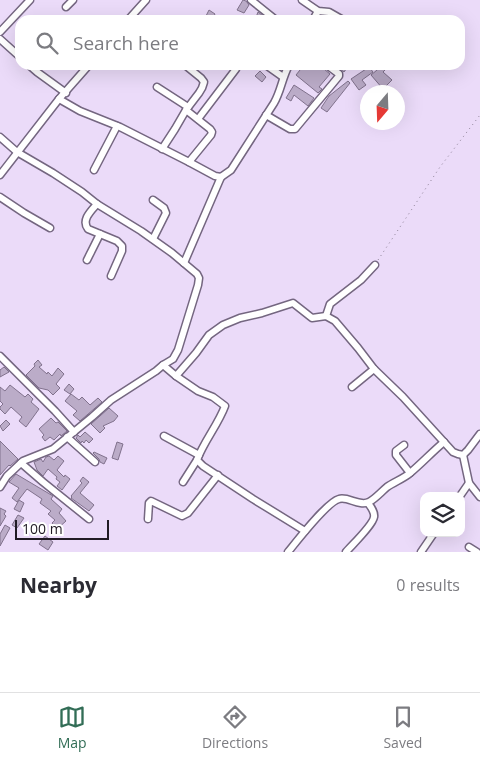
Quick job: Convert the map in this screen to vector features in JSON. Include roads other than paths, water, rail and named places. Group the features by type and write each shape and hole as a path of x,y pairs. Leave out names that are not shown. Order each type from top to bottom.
{"street":[{"path":"16,15 30,0"},
{"path":"66,7 73,0"},
{"path":"132,15 146,0"},
{"path":"251,0 270,15"},
{"path":"302,0 318,11 329,12 334,15"},
{"path":"316,15 318,11"},
{"path":"0,32 15,16"},
{"path":"0,39 15,52"},
{"path":"35,70 66,93"},
{"path":"0,175 59,99 85,70"},
{"path":"162,149 187,108 199,93 204,82 191,70"},
{"path":"198,119 235,70"},
{"path":"273,70 283,78"},
{"path":"184,263 221,177 230,170 278,96 287,70"},
{"path":"266,115 290,129 295,129 339,76 334,70"},
{"path":"157,87 187,108 212,132 211,136 189,162"},
{"path":"59,99 80,111 117,126 215,176 221,177"},
{"path":"94,170 117,126"},
{"path":"0,137 17,152 53,173 97,204 153,239 197,274 199,278 178,350 173,359 111,400 48,452 21,462 7,476 0,487"},
{"path":"0,196 50,228"},
{"path":"153,200 164,208 166,213 153,239"},
{"path":"97,204 85,220 85,224 88,229 117,241 122,246 122,251 111,276"},
{"path":"87,260 100,234"},
{"path":"326,316 330,304 361,280 375,265"},
{"path":"174,374 196,353 209,335 223,326 240,318 295,304 312,318 326,316 334,321 374,369 403,397 453,452 463,455"},
{"path":"0,356 74,432"},
{"path":"163,366 198,391 213,397 225,406 183,482"},
{"path":"352,387 374,369"},
{"path":"463,455 480,434"},
{"path":"164,436 198,457 203,466 305,531"},
{"path":"67,437 95,462"},
{"path":"288,552 305,531 338,499 343,498 368,503 390,485 402,480 444,442"},
{"path":"404,445 396,451 396,455 410,473"},
{"path":"463,455 470,483 480,497"},
{"path":"21,462 89,519"},
{"path":"148,519 149,503 151,501 182,516 188,513 218,476"},
{"path":"463,492 470,483"},
{"path":"346,552 374,517 373,510 368,503"},
{"path":"421,552 431,537"},
{"path":"469,547 477,552"}]}
